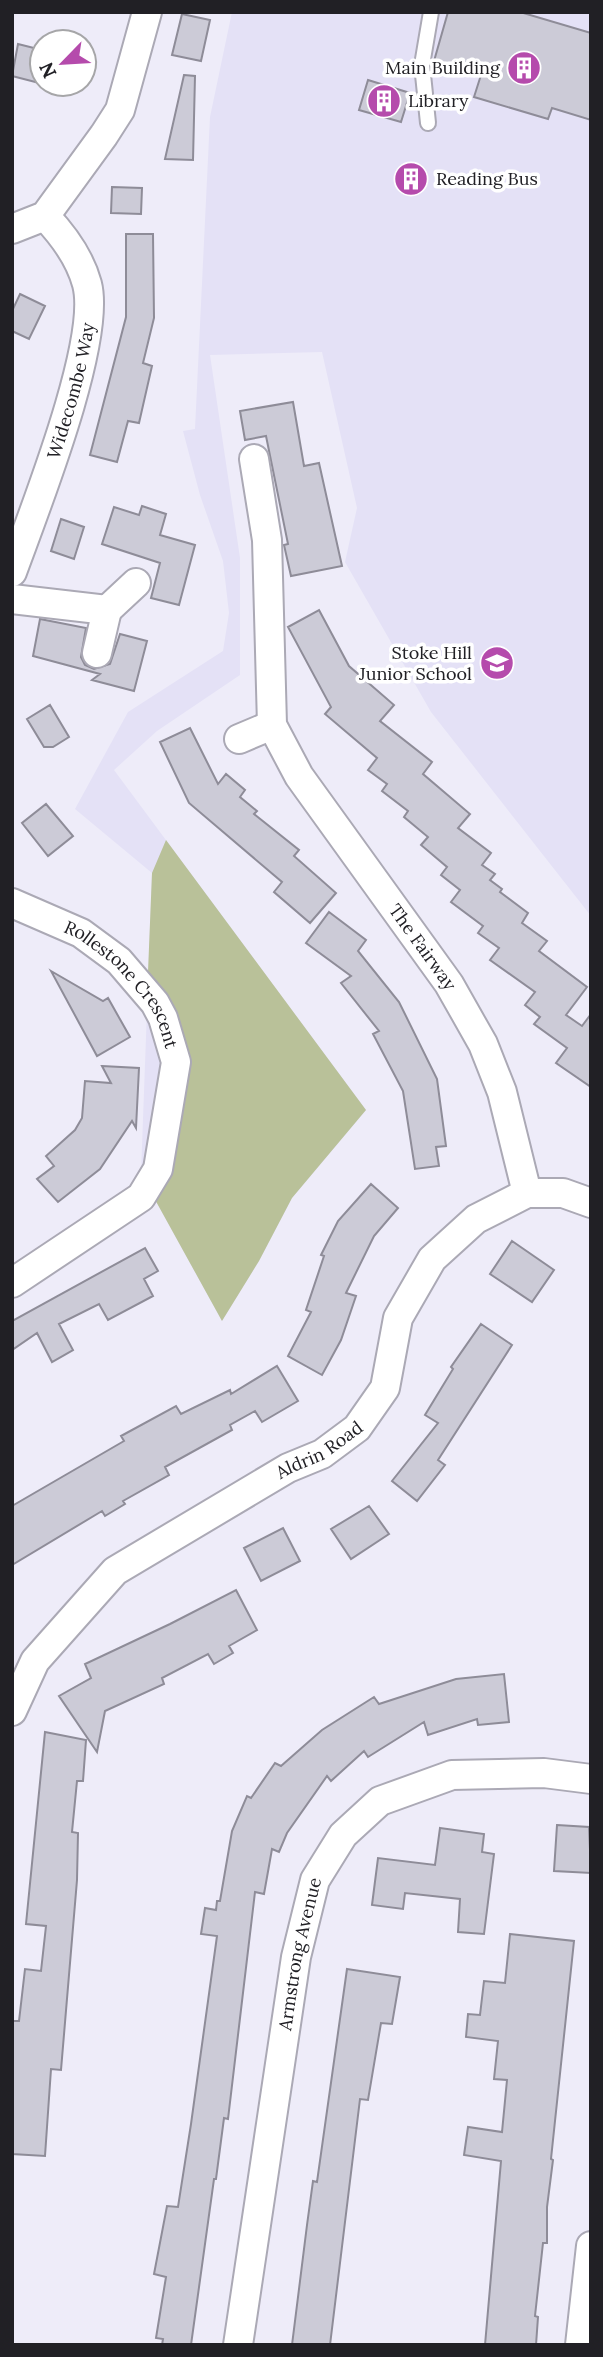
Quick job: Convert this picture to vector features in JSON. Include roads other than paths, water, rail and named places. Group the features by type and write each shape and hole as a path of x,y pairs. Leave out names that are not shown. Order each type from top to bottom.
{"street":[{"path":"12,229 45,216 120,110 147,12"},
{"name":"Widecombe Way","path":"12,572 58,443 86,335 90,309 88,285 79,262 59,230 45,216"},
{"name":"The Fairway","path":"254,459 267,540 272,725 299,776 449,984 483,1044 502,1092 527,1193"},
{"path":"97,653 107,610 136,583"},
{"path":"12,599 107,610"},
{"path":"239,739 272,725"},
{"name":"Rollestone Crescent","path":"12,903 81,933 119,961 155,1003 163,1018 176,1062 158,1169 141,1197 12,1283"},
{"name":"Aldrin Road","path":"12,1711 35,1661 115,1570 288,1468 322,1454 357,1428 385,1388 398,1318 432,1259 476,1219 527,1193 563,1194 591,1203"},
{"name":"Armstrong Avenue","path":"238,2345 296,1957 315,1880 342,1835 380,1801 452,1775 544,1773 591,1779"},
{"path":"580,2345 591,2246"}],"lane":[{"path":"428,123 422,65 431,12"}],"place":[{"name":"Main Building","path":"524,68"},
{"name":"Library","path":"384,101"},
{"name":"Reading Bus","path":"411,179"},
{"name":"Stoke Hill Junior School","path":"497,663"}]}
